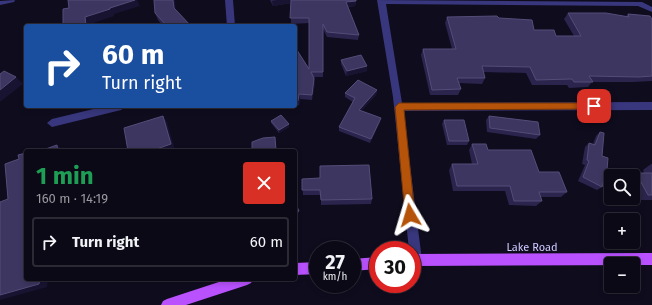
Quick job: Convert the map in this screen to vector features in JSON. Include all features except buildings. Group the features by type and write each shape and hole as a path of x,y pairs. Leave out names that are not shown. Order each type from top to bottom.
{"main road":[{"name":"Lake Road","path":"421,260 652,259"},
{"path":"297,269 309,268"},
{"path":"167,305 241,281"}],"street":[{"path":"0,3 11,0"},
{"path":"228,0 231,24"},
{"path":"412,241 399,107 381,1 639,4 650,7"},
{"path":"399,107 652,106"},
{"path":"52,123 113,108"}],"route":[{"path":"410,215 399,107 594,106"}]}
